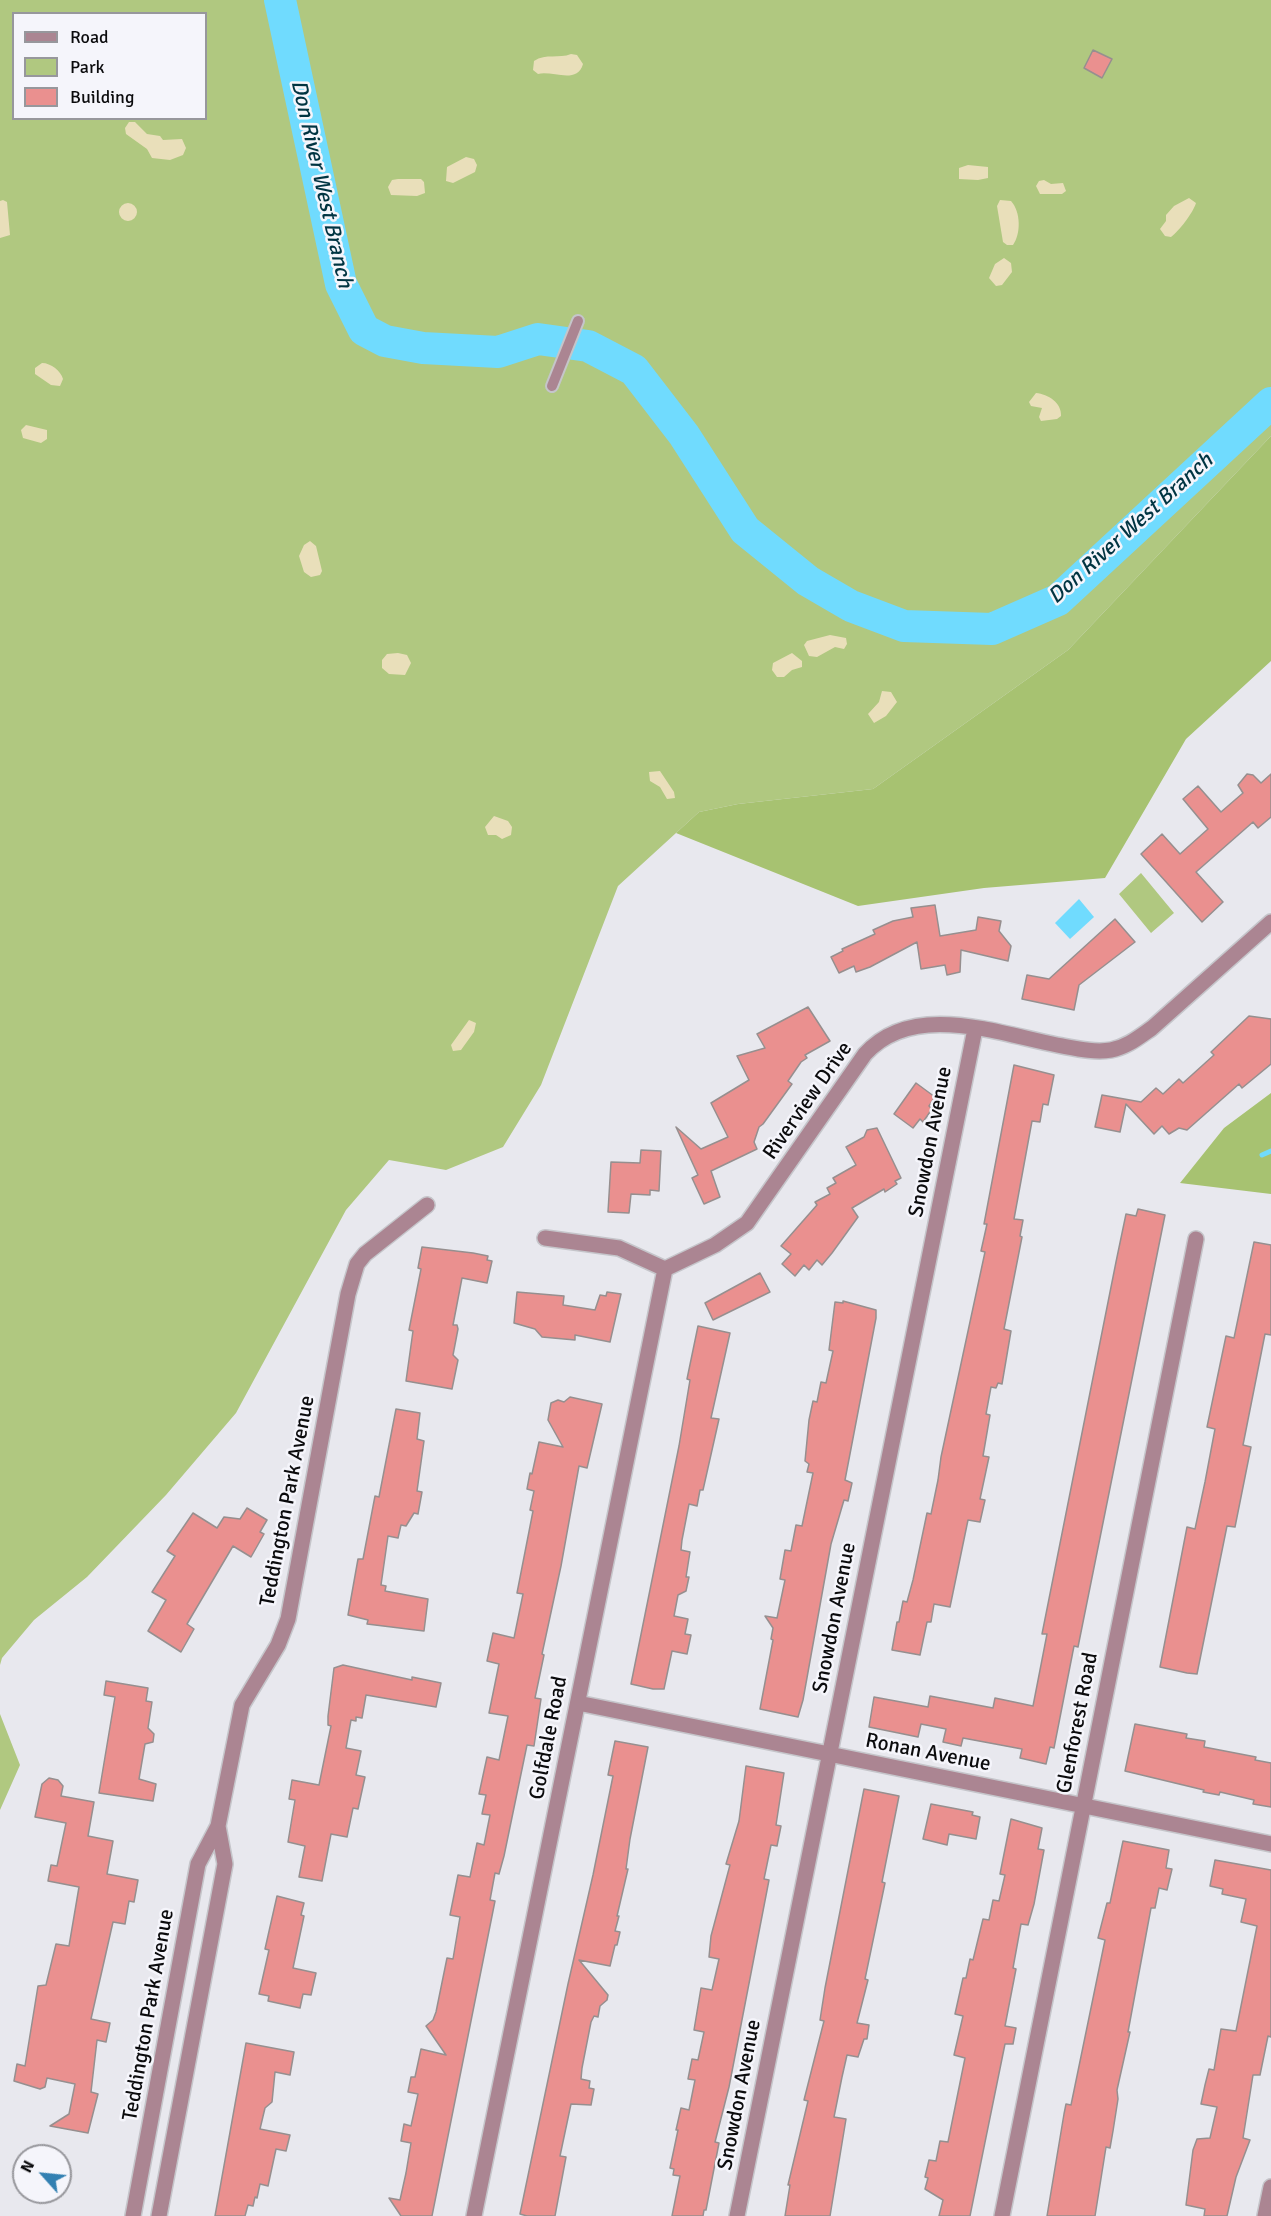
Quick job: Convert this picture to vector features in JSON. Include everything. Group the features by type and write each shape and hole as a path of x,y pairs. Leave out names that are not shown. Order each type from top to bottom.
{"street":[{"name":"Riverview Drive","path":"665,1269 731,1236 747,1223 865,1054 887,1034 928,1024 975,1029 1086,1050 1111,1050 1124,1046 1152,1028 1271,922"},
{"name":"Snowdon Avenue","path":"737,2216 975,1029"},
{"name":"Teddington Park Avenue","path":"133,2216 198,1864 218,1826 242,1705 278,1645 288,1619 353,1276 365,1254 427,1205"},
{"path":"545,1238 619,1248 665,1269"},
{"name":"Glenforest Road","path":"1002,2216 1196,1239"},
{"name":"Golfdale Road","path":"474,2216 665,1269"},
{"name":"Ronan Avenue","path":"578,1703 1271,1844"},
{"name":"Teddington Park Avenue","path":"159,2216 225,1864 218,1826"},
{"path":"1265,2216 1271,2187"}],"lane":[{"path":"552,386 578,321"}],"green space":[{"path":"0,0 1271,0 1271,436 1068,650 873,789 738,804 699,812 618,886 541,1085 503,1147 446,1170 389,1160 346,1210 236,1413 166,1495 87,1577 34,1620 2,1658 0,1665"},
{"path":"1271,436 1271,661 1186,739 1105,878 984,888 858,906 676,833 699,812 738,804 873,789 1068,650"},
{"path":"1141,873 1174,913 1151,933 1119,894"},
{"path":"1271,1093 1271,1194 1180,1183 1224,1128"},
{"path":"0,1714 20,1765 0,1810"}],"sand":[{"path":"571,54 577,55 583,64 575,74 538,74 533,70 534,61"},
{"path":"129,122 135,122 147,134 160,136 163,140 182,139 186,148 183,155 170,160 152,158 147,149 126,134 125,128"},
{"path":"466,157 474,159 477,165 475,172 453,183 446,181 447,167"},
{"path":"968,165 988,167 988,178 959,179 959,168"},
{"path":"421,179 424,182 425,193 417,196 391,195 388,187 392,180"},
{"path":"1044,180 1051,184 1063,183 1066,191 1062,194 1040,194 1036,186 1039,181"},
{"path":"1189,198 1196,203 1189,217 1171,237 1165,236 1160,229 1166,221 1166,215 1174,206"},
{"path":"1000,200 1011,201 1017,211 1019,229 1013,245 1003,242 997,206"},
{"path":"0,201 7,202 10,235 0,238"},
{"path":"124,203 132,203 137,208 135,219 124,221 119,216 119,208"},
{"path":"1004,258 1011,263 1012,272 1002,285 996,286 989,278 995,264"},
{"path":"42,363 58,370 63,379 60,386 51,385 35,374 35,368"},
{"path":"1036,393 1045,395 1057,403 1061,416 1057,419 1041,421 1039,417 1042,408 1031,406 1029,402"},
{"path":"26,425 47,430 47,439 41,443 23,438 21,430"},
{"path":"310,541 316,546 322,571 320,575 311,577 304,572 299,556 304,545"},
{"path":"830,635 846,638 847,644 844,649 835,647 817,657 809,656 804,645 807,641"},
{"path":"792,653 802,661 802,667 792,670 784,677 777,677 772,670 773,663"},
{"path":"387,654 407,655 411,663 405,675 389,674 382,668 382,660"},
{"path":"882,691 891,692 897,702 886,716 874,723 868,714 879,702"},
{"path":"660,771 674,792 675,798 667,799 660,787 650,781 649,772"},
{"path":"494,816 508,821 512,827 511,835 502,839 496,835 488,835 485,827"},
{"path":"469,1020 476,1023 474,1032 461,1050 453,1051 451,1045"}],"water":[{"path":"1079,899 1094,917 1070,939 1055,923"}],"building":[{"path":"1093,50 1112,59 1102,78 1084,68"},
{"path":"1247,774 1253,775 1261,783 1271,774 1271,817 1258,828 1253,822 1196,872 1223,902 1202,922 1141,854 1162,834 1180,854 1208,829 1183,799 1198,786 1221,812 1243,793 1238,785"},
{"path":"935,905 940,936 976,930 978,917 1001,921 999,931 1011,946 1008,961 961,950 960,972 947,975 945,965 921,969 917,942 870,967 856,972 854,966 839,973 831,957 843,951 842,949 875,934 873,930 893,921 913,917 911,908"},
{"path":"1115,919 1135,942 1079,985 1074,1010 1022,999 1027,975 1049,979"},
{"path":"808,1007 830,1041 805,1055 807,1058 801,1062 788,1081 792,1084 759,1127 754,1142 757,1149 711,1171 720,1197 704,1204 692,1178 698,1175 676,1127 701,1149 728,1137 711,1103 749,1080 737,1056 765,1048 757,1034"},
{"path":"1249,1016 1271,1019 1271,1064 1242,1088 1239,1084 1187,1130 1179,1128 1169,1134 1162,1126 1154,1134 1126,1104 1120,1132 1095,1127 1102,1095 1141,1102 1156,1088 1163,1094 1179,1079 1183,1083 1214,1055 1211,1052"},
{"path":"1014,1065 1054,1075 1048,1105 1043,1104 1040,1122 1032,1121 1014,1219 1023,1220 1020,1236 1022,1237 1004,1329 1011,1331 1002,1384 998,1383 996,1388 991,1387 986,1414 990,1415 983,1456 989,1457 980,1499 985,1500 980,1522 968,1520 950,1607 934,1604 931,1622 927,1622 920,1655 892,1650 903,1601 907,1602 913,1580 927,1513 931,1514 985,1252 981,1251 987,1224 984,1224"},
{"path":"916,1083 935,1097 929,1106 932,1109 923,1122 920,1119 913,1128 894,1114"},
{"path":"877,1128 901,1178 895,1181 897,1184 885,1192 884,1189 852,1208 858,1217 822,1265 817,1260 809,1270 804,1265 795,1276 782,1264 791,1254 781,1246 817,1205 815,1202 830,1194 827,1188 836,1183 833,1178 856,1165 846,1147 864,1137 867,1130"},
{"path":"641,1150 661,1151 659,1191 650,1190 650,1195 631,1194 629,1213 608,1212 611,1162 640,1163"},
{"path":"1138,1209 1165,1215 1078,1647 1074,1646 1054,1748 1050,1747 1046,1764 1020,1758 1022,1749 963,1738 961,1746 943,1742 946,1729 921,1724 918,1737 869,1727 874,1697 928,1707 930,1696 993,1708 995,1698 1033,1706 1047,1634 1042,1634 1126,1214 1136,1216"},
{"path":"1254,1242 1271,1245 1271,1335 1265,1334 1243,1445 1251,1447 1235,1527 1227,1526 1197,1674 1187,1673 1160,1667 1187,1527 1195,1529 1205,1482 1215,1429 1207,1427 1226,1336 1234,1338"},
{"path":"422,1247 488,1256 487,1260 492,1261 487,1283 462,1278 453,1325 457,1325 458,1329 453,1355 458,1360 452,1389 406,1381 413,1331 409,1330 421,1269 418,1268"},
{"path":"760,1273 770,1292 713,1320 705,1303"},
{"path":"517,1292 564,1296 563,1305 595,1310 600,1295 606,1296 607,1292 621,1294 610,1342 575,1335 575,1340 542,1337 535,1329 514,1323"},
{"path":"843,1301 876,1310 876,1318 845,1480 852,1483 848,1501 844,1500 831,1544 798,1717 760,1709 773,1640 771,1639 773,1628 765,1616 777,1618 785,1580 780,1579 785,1550 791,1551 796,1525 802,1526 813,1473 807,1472 809,1464 805,1461 809,1420 813,1401 817,1402 821,1382 826,1383 833,1351 829,1350 835,1302 843,1303"},
{"path":"698,1326 730,1333 711,1418 719,1419 703,1490 700,1490 697,1506 689,1504 682,1540 681,1550 690,1552 686,1577 689,1577 686,1591 678,1595 674,1616 688,1619 685,1634 691,1635 687,1654 672,1651 664,1689 653,1689 631,1684 679,1446 690,1380 687,1379"},
{"path":"570,1397 602,1404 587,1468 579,1466 542,1654 544,1655 535,1698 541,1699 534,1746 527,1745 504,1856 499,1874 495,1873 490,1900 495,1901 432,2216 401,2216 389,2198 400,2200 406,2173 411,2143 401,2141 404,2124 411,2126 418,2094 408,2092 411,2077 415,2077 421,2049 446,2055 426,2026 433,2020 436,2012 447,1958 453,1959 460,1917 450,1915 458,1875 470,1877 477,1843 484,1845 490,1815 482,1814 486,1795 479,1794 487,1757 499,1760 508,1716 489,1713 499,1664 487,1661 493,1633 514,1638 523,1594 517,1593 533,1511 530,1510 534,1491 527,1489 530,1473 532,1474 539,1442 563,1447 548,1420 551,1403 558,1400 564,1402"},
{"path":"396,1409 420,1413 417,1439 424,1441 417,1491 422,1492 418,1514 414,1513 406,1526 401,1525 398,1538 388,1536 381,1585 386,1586 385,1591 428,1599 424,1631 367,1624 368,1620 348,1615 358,1559 363,1559 375,1496 379,1497"},
{"path":"247,1508 267,1520 260,1532 264,1534 251,1557 233,1546 187,1624 194,1629 181,1652 148,1631 166,1600 152,1592 175,1556 167,1551 193,1513 217,1528 224,1517 240,1519"},
{"path":"343,1665 412,1680 412,1677 441,1683 436,1707 366,1695 362,1718 356,1717 356,1721 351,1720 346,1748 361,1751 356,1775 365,1777 358,1809 353,1808 347,1837 331,1834 322,1881 299,1877 305,1846 288,1842 295,1800 289,1799 292,1780 319,1785 331,1726 328,1725 328,1716 334,1668"},
{"path":"106,1681 148,1688 146,1701 152,1702 148,1728 154,1734 153,1742 145,1744 139,1779 156,1784 153,1801 99,1793 115,1697 104,1695"},
{"path":"1135,1724 1187,1734 1186,1738 1205,1741 1204,1747 1256,1757 1255,1760 1271,1763 1271,1807 1253,1804 1254,1800 1220,1792 1219,1795 1203,1792 1204,1790 1125,1771"},
{"path":"615,1741 648,1747 630,1839 626,1869 628,1869 617,1916 619,1916 615,1931 620,1932 617,1945 615,1945 610,1966 579,1960 608,1995 607,2000 600,2006 598,2017 594,2016 591,2022 582,2068 581,2079 590,2081 589,2088 594,2089 591,2105 571,2104 560,2156 566,2157 555,2216 527,2216 520,2214 613,1776 608,1775"},
{"path":"746,1766 784,1773 776,1825 781,1826 777,1846 771,1845 764,1879 769,1880 729,2087 715,2142 719,2143 706,2210 703,2216 672,2216 680,2176 673,2175 674,2169 670,2168 678,2130 676,2130 681,2108 689,2110 695,2080 688,2079 692,2059 698,2060 704,2032 694,2030 701,1988 712,1990 719,1959 709,1957 711,1936 730,1865 726,1864 739,1821"},
{"path":"49,1778 58,1780 63,1786 61,1796 94,1802 88,1836 113,1841 107,1874 138,1880 134,1902 129,1901 125,1924 113,1922 91,2019 110,2023 106,2042 97,2040 91,2092 98,2094 88,2133 50,2126 69,2114 75,2084 47,2078 45,2087 40,2089 14,2081 17,2064 25,2066 38,1986 46,1985 56,1944 69,1946 79,1887 48,1881 51,1865 57,1866 66,1823 35,1817 42,1784"},
{"path":"864,1789 899,1796 882,1882 885,1883 865,1979 868,1980 857,2023 869,2025 867,2039 864,2039 858,2057 847,2055 842,2077 834,2117 846,2119 830,2216 785,2216 790,2185 788,2185 808,2101 804,2100 824,2021 820,2020 825,1988"},
{"path":"931,1804 973,1812 972,1815 980,1817 976,1839 949,1834 947,1845 923,1839"},
{"path":"1011,1819 1042,1828 1038,1849 1044,1850 1034,1904 1028,1925 1021,1924 1013,1968 1016,1969 1005,2026 1016,2028 1013,2044 1005,2044 970,2216 939,2216 943,2200 925,2189 928,2178 925,2177 929,2160 936,2161 940,2141 948,2142 965,2058 954,2055 963,2016 955,2014 963,1978 966,1978 970,1959 973,1960 983,1919 989,1920 993,1900 999,1901 1005,1875 1000,1874"},
{"path":"1123,1841 1169,1850 1166,1868 1172,1869 1167,1890 1159,1888 1155,1908 1151,1908 1128,2032 1130,2032 1117,2090 1118,2099 1110,2148 1106,2147 1095,2216 1047,2216 1066,2104 1071,2105 1105,1940 1098,1938 1107,1903 1110,1903"},
{"path":"1215,1860 1271,1870 1271,2037 1268,2036 1260,2075 1253,2075 1243,2138 1250,2140 1236,2177 1227,2216 1204,2216 1205,2209 1186,2205 1193,2150 1197,2139 1210,2138 1217,2107 1201,2104 1209,2069 1214,2070 1221,2029 1236,2031 1257,1926 1241,1922 1246,1899 1222,1894 1223,1889 1210,1886"},
{"path":"277,1896 304,1903 301,1915 304,1916 293,1968 316,1973 311,1995 303,1994 300,2008 268,2001 269,1996 259,1994 269,1950 265,1949"},
{"path":"246,2043 294,2052 290,2075 275,2072 272,2102 265,2108 260,2129 290,2135 286,2151 276,2149 268,2186 260,2184 257,2198 255,2197 253,2206 248,2205 245,2216 215,2216"}],"waterway":[{"name":"Don River West Branch","path":"280,0 341,284 364,330 385,341 423,348 498,352 538,339 588,346 634,370 684,435 745,530 808,581 851,606 904,626 992,629 1058,600 1271,403"},
{"path":"1262,1155 1271,1151"}]}
